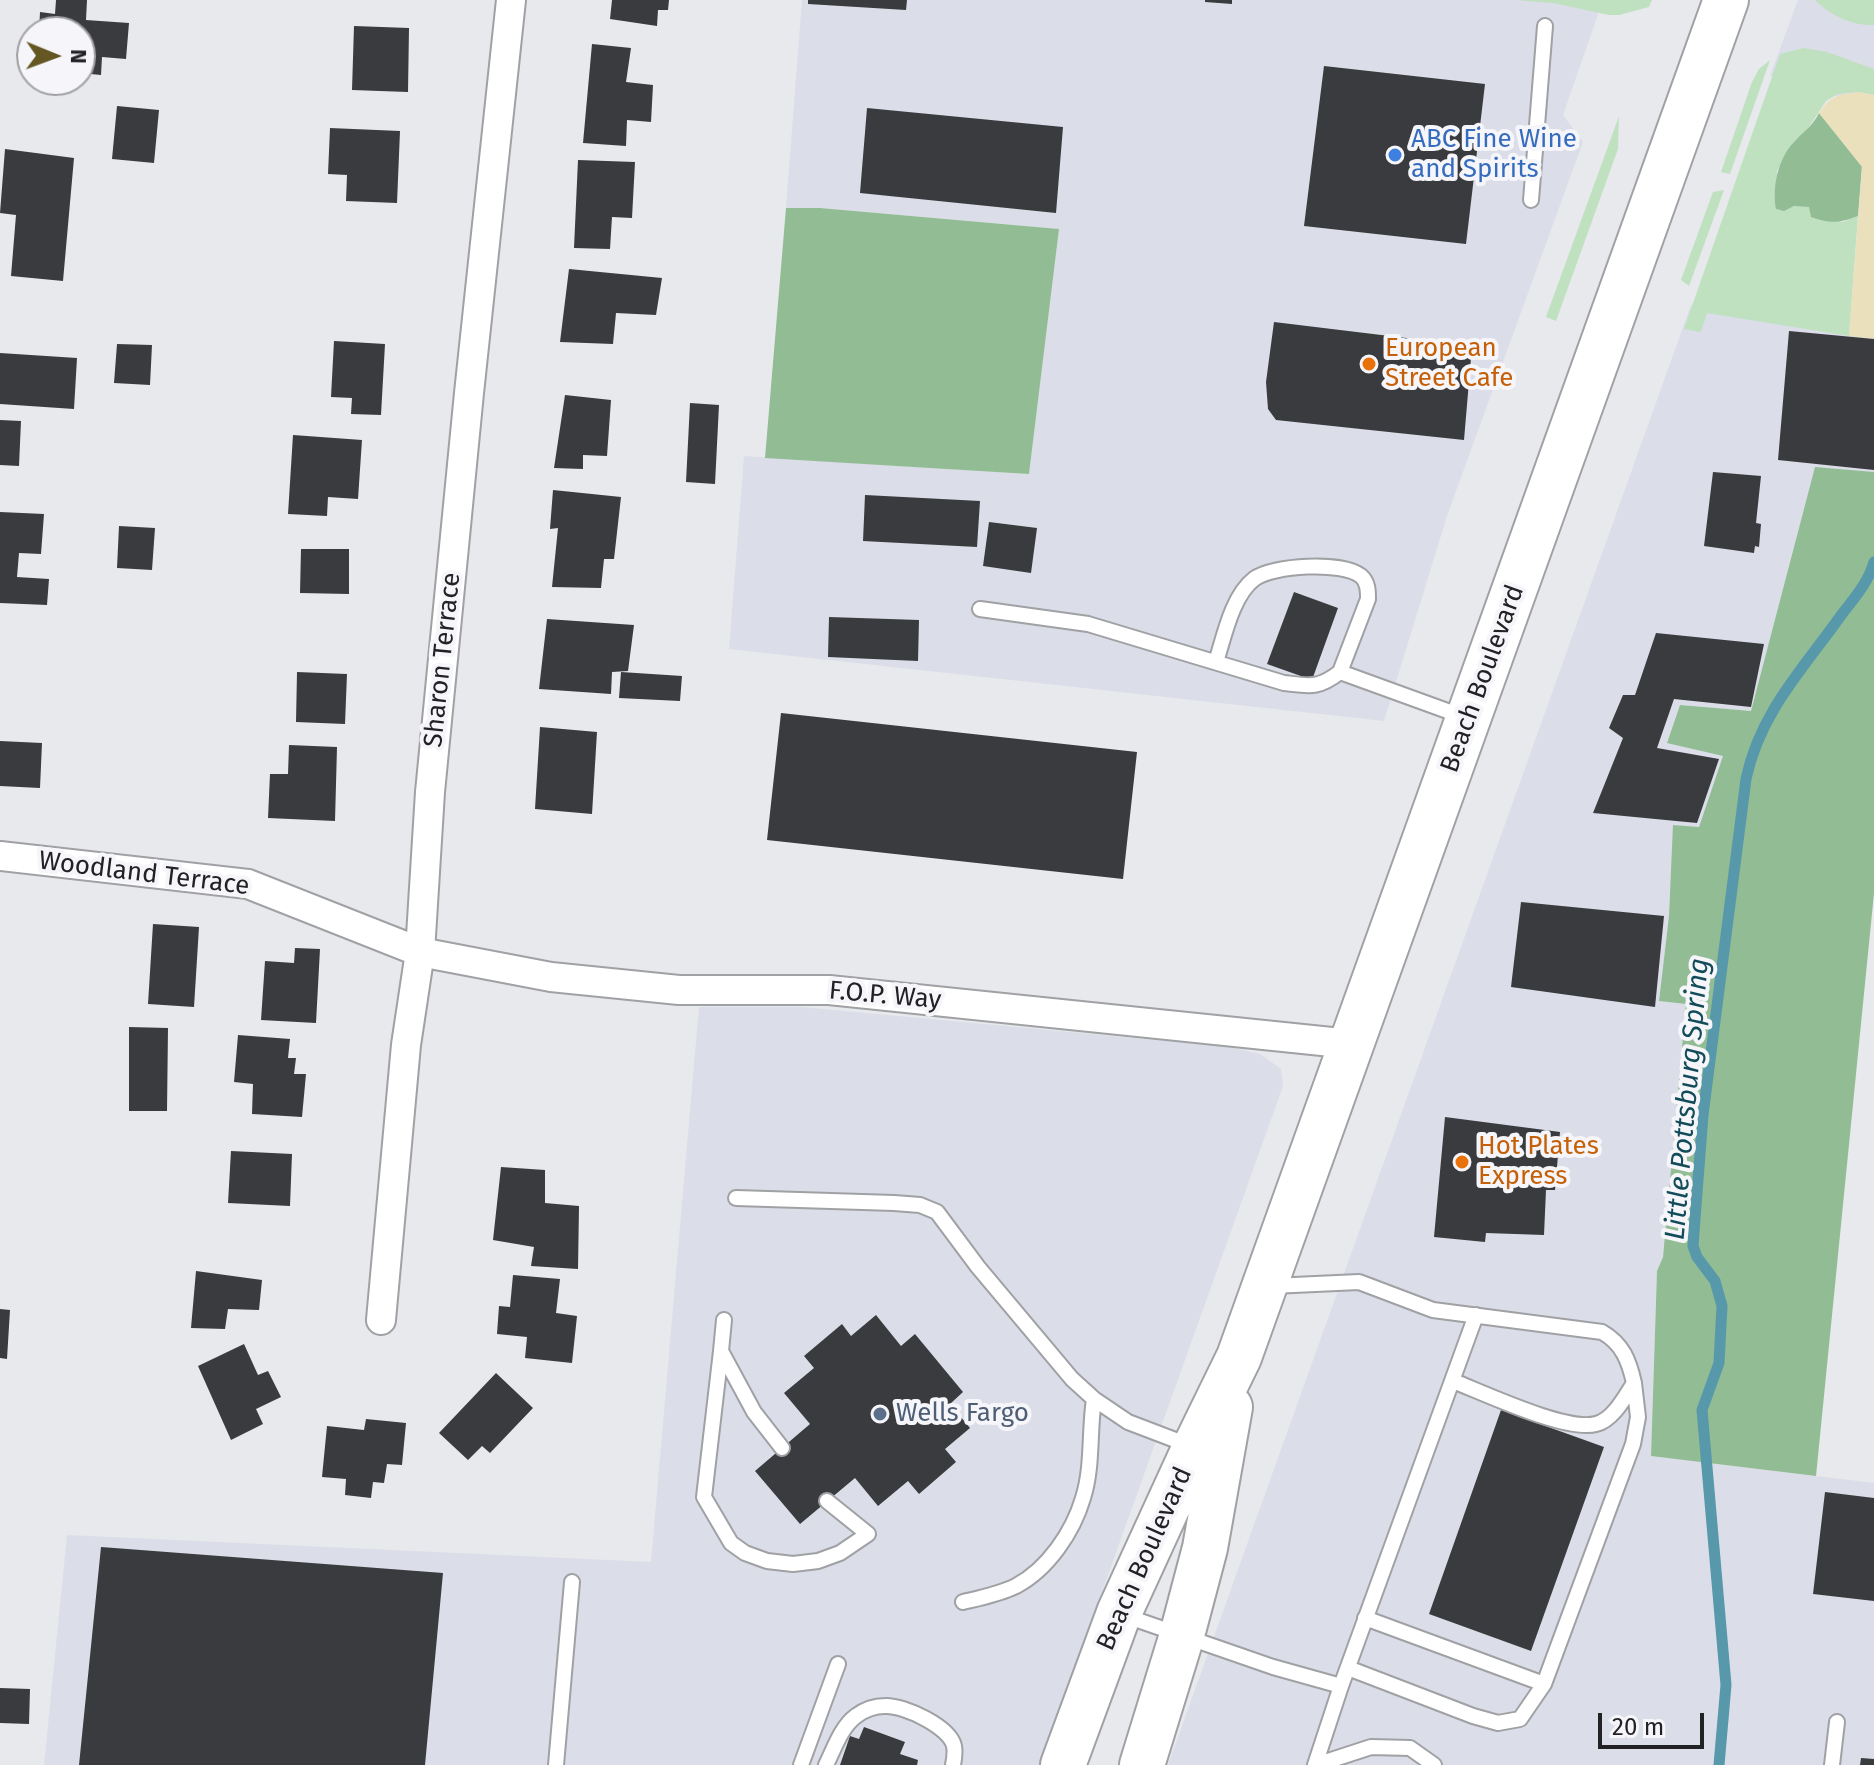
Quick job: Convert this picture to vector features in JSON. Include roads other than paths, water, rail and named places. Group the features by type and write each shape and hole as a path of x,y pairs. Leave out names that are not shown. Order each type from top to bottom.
{"highway":[{"name":"Beach Boulevard","path":"1063,1765 1119,1613 1208,1452 1239,1357 1726,0"},
{"name":"Beach Boulevard","path":"1142,1765 1205,1548 1208,1452"}],"street":[{"name":"Sharon Terrace","path":"381,1320 406,1045 420,952 430,792 511,0"},
{"name":"Woodland Terrace","path":"0,856 248,884 420,952"},
{"name":"F.O.P. Way","path":"420,952 551,977 651,988 829,990 1351,1044"}],"lane":[{"path":"1531,200 1545,26"},
{"path":"980,609 1088,624 1284,683 1316,686 1326,683 1340,672 1368,599 1368,587 1361,576 1343,569 1291,566 1264,573 1251,581 1230,614 1216,662"},
{"path":"1340,672 1468,718"},
{"path":"736,1198 894,1203 920,1205 937,1212 978,1267 1072,1379 1094,1399 1128,1422 1208,1452"},
{"path":"1265,1287 1359,1282 1433,1310 1602,1332 1613,1338 1628,1357 1634,1383 1638,1417 1633,1444 1544,1684 1520,1719 1498,1723 1473,1716 1348,1668"},
{"path":"1316,1765 1365,1618 1476,1315"},
{"path":"724,1320 704,1497 731,1543 745,1553 767,1561 793,1564 818,1561 840,1553 868,1534 827,1501"},
{"path":"721,1351 754,1412 782,1448"},
{"path":"1453,1381 1555,1420 1582,1425 1599,1424 1619,1406 1634,1383"},
{"path":"963,1602 1017,1585 1055,1553 1069,1531 1083,1498 1094,1399"},
{"path":"556,1765 572,1582"},
{"path":"1119,1613 1273,1667 1341,1686"},
{"path":"1365,1618 1544,1684"},
{"path":"801,1765 838,1664"},
{"path":"826,1765 852,1718 868,1709 887,1705 931,1721 945,1731 954,1744 953,1765"},
{"path":"1832,1765 1837,1722"},
{"path":"1316,1765 1371,1747 1410,1748 1434,1765"}],"waterway":[{"name":"Little Pottsburg Spring","path":"1719,1765 1726,1685 1702,1410 1719,1363 1722,1306 1715,1281 1697,1257 1693,1246 1703,1115 1746,779 1753,755 1773,712 1861,590 1874,562"}],"place":[{"name":"ABC Fine Wine and Spirits","path":"1395,155"},
{"name":"European Street Cafe","path":"1369,364"},
{"name":"Hot Plates Express","path":"1462,1162"},
{"name":"Wells Fargo","path":"880,1414"}]}
